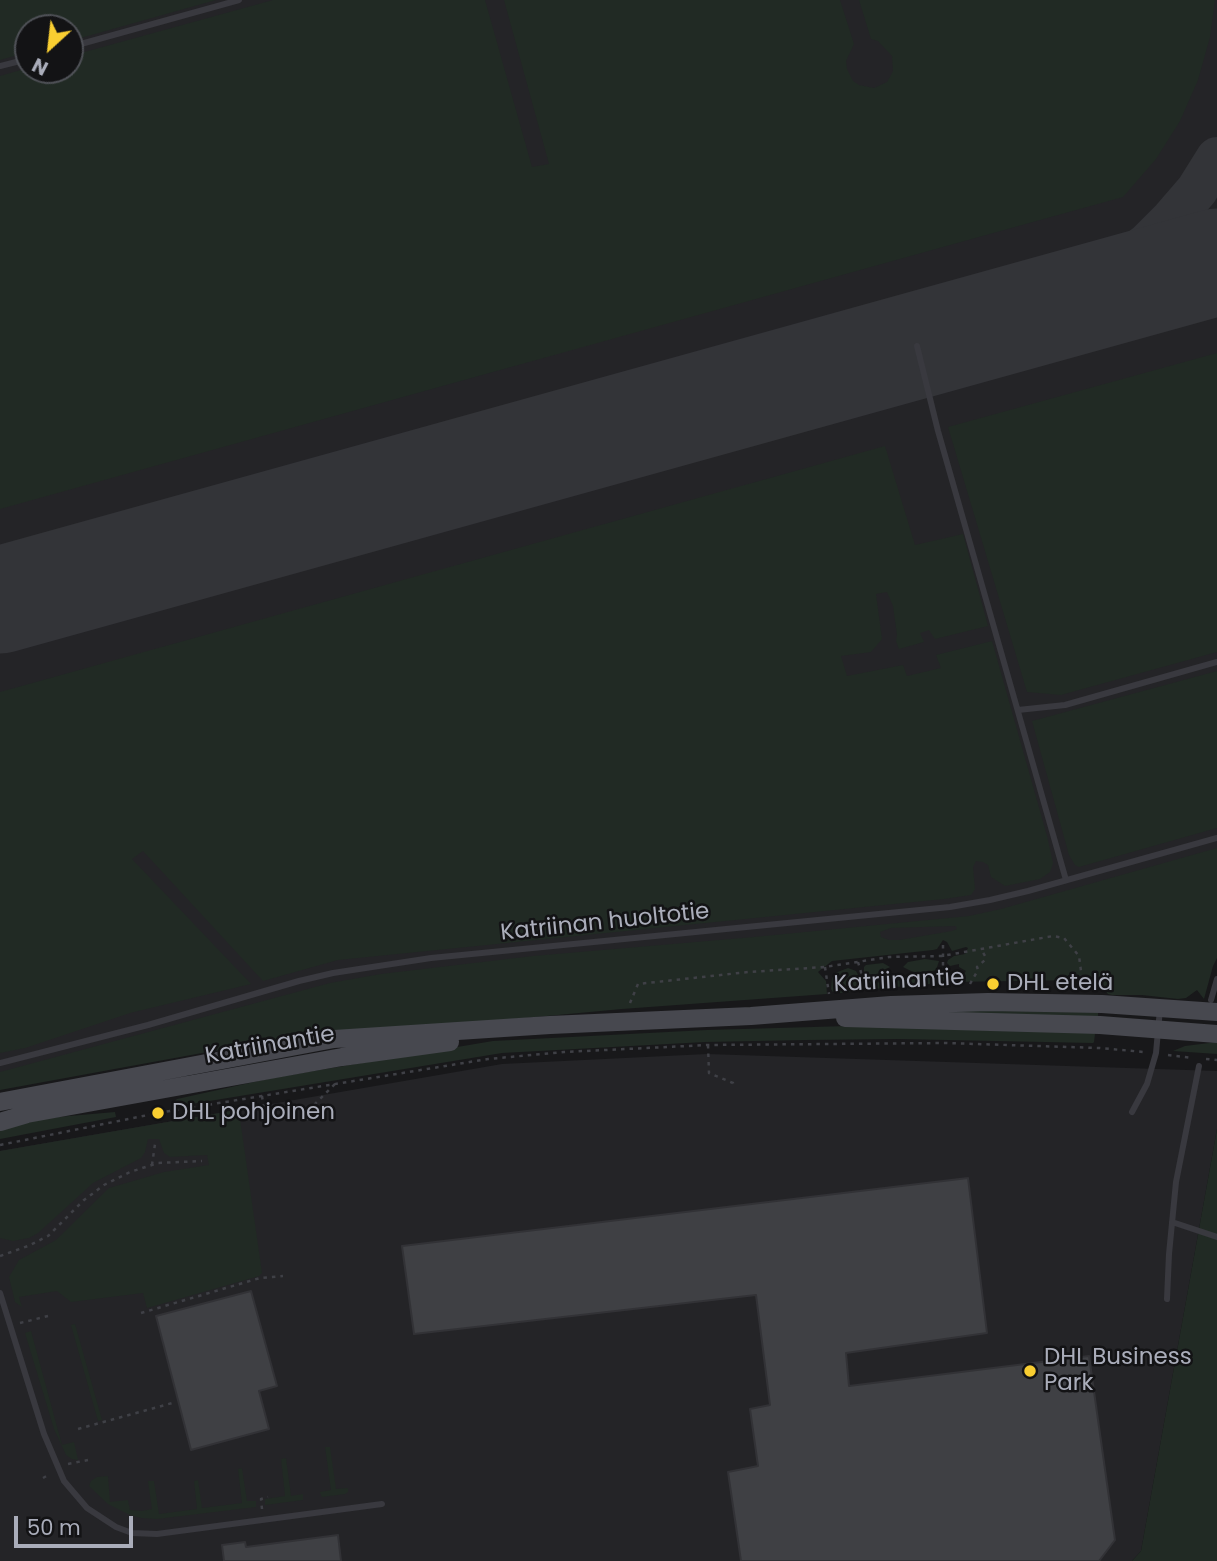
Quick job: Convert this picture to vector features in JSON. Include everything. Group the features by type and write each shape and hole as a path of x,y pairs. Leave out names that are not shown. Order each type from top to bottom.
{"main road":[{"name":"Katriinantie","path":"0,1102 334,1040 550,1025 751,1016 891,1005 988,1002 1214,1006"},
{"name":"Katriinantie","path":"751,1016 1100,1025 1217,1034"},
{"name":"Katriinantie","path":"0,1122 27,1114 342,1057 550,1025"}],"lane":[{"path":"84,43 239,0"},
{"path":"917,346 1066,880"},
{"path":"1018,710 1065,705 1217,662"},
{"name":"Katriinan huoltotie","path":"0,1063 148,1025 299,981 382,964 950,907 990,900 1217,838"},
{"path":"1214,1006 1217,979"},
{"path":"1132,1112 1147,1084 1156,1053 1160,1007"},
{"path":"1167,1299 1176,1182 1199,1066"},
{"path":"1172,1222 1217,1237"},
{"path":"0,1293 44,1434 64,1481 87,1508 116,1527 132,1533 158,1534 382,1504"}],"path":[{"path":"627,1010 638,984 825,967 889,957 942,956 1053,936 1064,938 1079,956 1083,986"},
{"path":"943,945 943,969"},
{"path":"970,984 977,967 985,960 981,949"},
{"path":"858,962 863,979 874,993"},
{"path":"825,967 829,998"},
{"path":"0,1145 158,1113 488,1059 564,1052 708,1045 946,1043 1098,1048 1217,1060"},
{"path":"708,1045 709,1073 733,1083 734,1088"},
{"path":"307,1120 314,1105 335,1084"},
{"path":"262,1096 266,1123"},
{"path":"152,1165 155,1144"},
{"path":"0,1256 48,1236 84,1200 104,1185 130,1172 158,1163 202,1161"},
{"path":"141,1313 260,1278 283,1276"},
{"path":"10,1325 48,1316"},
{"path":"78,1429 176,1402"}],"shaded area":[{"path":"0,0 1217,0 1217,870 890,948 0,1075"},
{"path":"0,0 216,0 84,37 84,14 14,14 14,56 0,60"},
{"path":"273,0 485,0 532,167 549,164 504,0 840,0 854,44 846,61 847,69 853,81 874,88 887,82 890,77 893,71 892,56 878,41 871,39 859,0 1215,0 1210,37 1198,80 1180,121 1156,159 1123,197 0,509 0,76 14,72 14,84 84,84 84,52"},
{"path":"1217,353 1217,652 1061,695 1027,692 948,427"},
{"path":"885,446 915,545 963,534 988,626 935,639 929,630 920,633 924,642 899,649 893,606 887,592 876,594 882,639 871,652 841,656 847,676 903,665 907,676 941,668 936,655 992,641 1053,863 1050,872 1040,879 1005,886 991,877 988,865 976,861 973,867 975,889 971,895 338,960 263,981 143,851 132,859 251,984 130,1013 25,1048 0,1053 0,692"},
{"path":"1217,671 1217,828 1079,867 1075,865 1069,855 1032,721"},
{"path":"1217,848 1217,958 1204,999 1197,990 1186,998 1178,999 1112,995 1094,981 1079,980 951,982 874,989 864,975 866,965 883,963 890,967 871,978 872,983 964,974 966,971 959,967 959,964 950,966 947,963 954,956 965,954 968,948 952,951 943,940 937,949 933,950 832,961 818,972 826,981 827,994 622,1009 332,1036 213,1051 0,1090 0,1072 330,983 381,974 533,956 969,916","holes":["956,926 957,929 899,940 881,937 880,932 891,928"]},
{"path":"925,959 939,961 936,970 913,972 903,967 908,962"},
{"path":"848,968 856,971 865,988 851,992 833,992 832,978 835,973"},
{"path":"929,1009 1098,1011 1098,1019 928,1014"},
{"path":"848,1026 1095,1034 1093,1043 807,1040 705,1042 502,1053 173,1107 172,1104 177,1099 272,1078 493,1041"},
{"path":"1217,1042 1217,1054 1173,1051 1185,1046"},
{"path":"707,1054 1217,1071 1217,1129 1141,1551 1132,1561 0,1561 0,1151 502,1064"},
{"path":"231,1111 240,1119 262,1273 259,1276 147,1308 143,1293 71,1302 57,1291 19,1297 22,1307 15,1302 9,1277 19,1260 56,1240 109,1188 164,1172 209,1165 207,1155 170,1157 164,1153 159,1139 148,1139 141,1158 93,1183 38,1233 13,1241 0,1238 0,1151"},
{"path":"115,1112 116,1117 0,1139 0,1131 35,1119"},
{"path":"1217,1129 1217,1561 1132,1561 1141,1551"},
{"path":"75,1324 102,1420 98,1421 71,1325"},
{"path":"31,1331 62,1445 74,1442 78,1460 66,1455 54,1429 25,1333"},
{"path":"325,1447 330,1447 336,1489 348,1488 345,1494 321,1495 320,1492 331,1490"},
{"path":"286,1458 291,1496 303,1494 303,1500 265,1505 265,1499 285,1496 281,1459"},
{"path":"242,1468 247,1501 256,1501 256,1507 157,1519 141,1518 108,1504 89,1486 97,1477 108,1476 110,1502 128,1500 130,1510 142,1511 152,1509 148,1481 154,1481 159,1514 197,1509 194,1481 198,1480 202,1508 242,1503 238,1469"}],"building":[{"name":"DHL Business Park","path":"968,1178 987,1333 846,1353 849,1386 1089,1356 1115,1540 1099,1561 741,1561 728,1472 758,1466 750,1409 770,1405 756,1295 414,1334 402,1246"},
{"path":"251,1291 277,1386 259,1391 269,1429 191,1450 156,1316"},
{"path":"338,1535 341,1561 224,1561 222,1545 245,1542 246,1547"}],"taxiway":[{"path":"1017,318 1083,287 1147,244 1197,190 1217,158"}],"runway":[{"path":"0,600 1217,262"}],"place":[{"name":"DHL etelä","path":"993,984"},
{"name":"DHL pohjoinen","path":"158,1113"},
{"name":"DHL Business Park","path":"1030,1371"}]}
